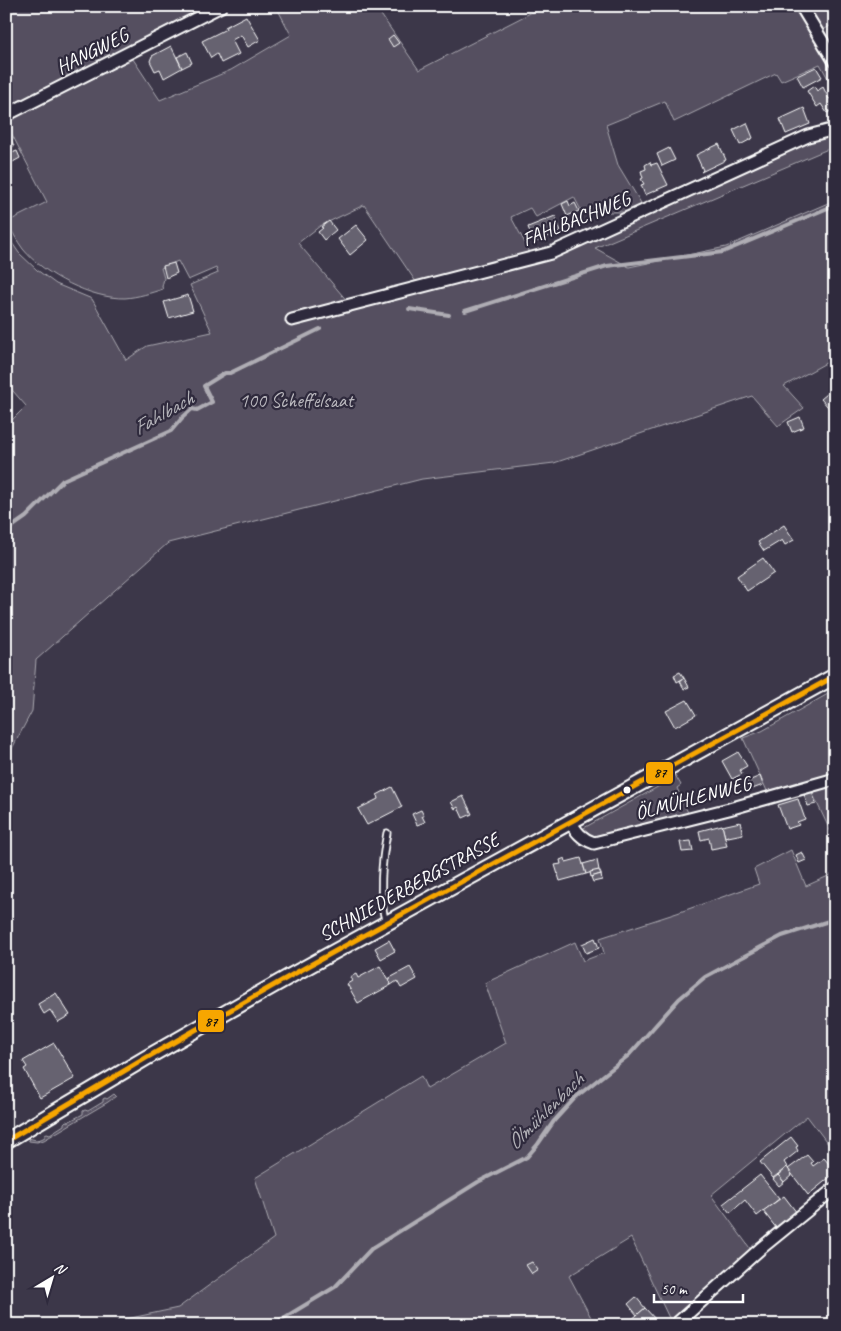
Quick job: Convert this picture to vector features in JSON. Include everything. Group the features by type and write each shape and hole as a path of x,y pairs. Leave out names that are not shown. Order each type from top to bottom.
{"street":[{"name":"HANGWEG","path":"6,115 221,6"},
{"path":"801,6 835,62"},
{"name":"FAHLBACHWEG","path":"292,320 551,253 808,136 835,129"},
{"name":"SCHNIEDERBERGSTRASSE","path":"6,1141 146,1058 386,923 835,676"},
{"name":"ÖLMÜHLENWEG","path":"570,821 580,835 594,843 835,780"},
{"path":"675,1325 760,1249 835,1188"}],"lane":[{"path":"386,923 382,912 382,877 387,833"}],"green space":[{"path":"6,6 214,6 6,111"},
{"name":"100 Scheffelsaat","path":"276,6 375,6 419,70 544,6 587,6 589,9 595,6 835,6 835,23 820,32 835,67 835,91 820,64 781,81 776,73 674,122 665,101 606,125 618,165 644,208 636,212 582,212 574,197 536,217 530,208 511,217 532,256 418,285 364,205 320,226 298,243 348,302 552,255 835,131 835,146 595,248 629,267 726,247 835,200 835,358 784,386 804,408 778,426 752,396 554,463 422,479 168,543 36,660 32,711 6,760 6,426 26,406 6,383 6,234 19,253 37,270 56,284 92,299 126,360 147,346 212,332 190,285 218,273 216,268 188,280 178,261 161,268 164,278 163,289 140,296 125,298 112,297 84,290 43,268 23,249 7,222 47,202 6,123 6,118 131,56 160,100 231,70 291,35"},
{"path":"835,690 835,775 767,791 743,738 762,731"},
{"path":"675,775 681,785 677,788 689,815 598,837 586,834 582,829 663,784"},
{"path":"835,782 835,841 810,788"},
{"path":"791,850 806,886 835,873 835,1153 807,1116 711,1195 752,1251 670,1320 631,1238 569,1276 595,1325 117,1325 117,1321 178,1308 274,1238 255,1178 421,1076 427,1089 506,1043 485,983 575,942 583,961 604,953 600,938 759,884 754,869"},
{"path":"114,1094 116,1096 108,1102 44,1140 37,1142 29,1141 28,1138 36,1140 45,1137 45,1134 50,1134 64,1125 66,1121 68,1122 83,1114 83,1111 88,1111 103,1102 103,1099 107,1099"}],"building":[{"path":"246,16 260,40 248,47 241,35 232,40 239,54 221,63 217,54 211,58 202,41"},
{"path":"393,35 399,43 393,47 388,39"},
{"path":"171,46 182,68 164,78 160,69 155,71 150,61 152,56"},
{"path":"187,52 192,63 182,68 177,57"},
{"path":"816,67 822,77 803,87 797,76"},
{"path":"814,86 817,91 823,87 829,99 833,97 835,99 835,109 827,113 821,104 817,107 807,91"},
{"path":"804,108 810,124 786,134 780,119"},
{"path":"747,123 753,138 740,145 733,130"},
{"path":"6,130 14,146 6,150"},
{"path":"719,144 726,160 701,172 703,170 696,155"},
{"path":"669,148 675,160 662,166 657,154"},
{"path":"17,151 20,158 11,163 7,155"},
{"path":"650,162 651,165 657,163 668,185 645,195 641,185 644,184 641,179 643,178 641,171 646,169 645,165"},
{"path":"568,201 570,206 575,203 579,211 567,216 562,204"},
{"path":"555,216 561,231 534,243 528,227"},
{"path":"329,221 336,230 324,240 318,232"},
{"path":"356,225 368,240 350,255 338,239"},
{"path":"174,263 177,273 166,278 163,266"},
{"path":"188,295 193,311 169,318 164,302"},
{"path":"833,389 835,391 835,415 821,399"},
{"path":"800,417 804,427 792,432 788,422"},
{"path":"784,525 794,540 785,545 782,540 764,551 758,542"},
{"path":"763,558 774,573 747,591 737,576"},
{"path":"680,672 684,678 677,682 674,675"},
{"path":"684,678 689,687 684,689 680,681"},
{"path":"687,700 696,715 675,727 666,711"},
{"path":"738,752 747,766 740,770 742,774 732,779 722,761"},
{"path":"760,776 763,785 747,791 744,783"},
{"path":"392,787 402,807 367,825 358,809 378,799 377,795"},
{"path":"812,792 816,804 808,806 804,794"},
{"path":"463,796 472,814 463,818 458,807 455,809 451,802"},
{"path":"798,799 805,819 797,822 799,825 787,829 778,805"},
{"path":"421,810 425,822 417,825 412,814"},
{"path":"740,822 743,834 725,837 722,826"},
{"path":"722,825 727,846 711,849 709,838 701,840 699,831"},
{"path":"691,841 693,851 682,852 680,842"},
{"path":"802,852 806,860 799,863 796,855"},
{"path":"565,858 566,862 581,858 586,874 560,881 555,865 561,864 560,860"},
{"path":"597,860 599,870 586,874 583,864"},
{"path":"599,870 601,874 591,877 590,872"},
{"path":"601,874 602,880 593,882 591,877"},
{"path":"595,938 599,948 586,953 582,944"},
{"path":"389,940 395,951 381,959 375,948"},
{"path":"380,966 391,985 358,1003 347,984 352,981 350,977 356,974 358,978"},
{"path":"410,967 417,979 401,988 397,981 391,985 388,979"},
{"path":"56,993 70,1015 58,1022 50,1010 44,1014 38,1004"},
{"path":"54,1043 75,1078 40,1098 24,1069 27,1067 23,1061"},
{"path":"791,1137 798,1146 796,1147 798,1151 784,1162 787,1167 773,1178 760,1162"},
{"path":"807,1155 813,1162 811,1163 813,1166 824,1158 835,1171 808,1195 788,1169"},
{"path":"787,1167 792,1175 784,1182 778,1175"},
{"path":"760,1175 779,1199 757,1216 745,1200 730,1213 723,1204"},
{"path":"778,1175 784,1182 779,1186 773,1179"},
{"path":"784,1196 797,1213 777,1229 763,1211"},
{"path":"532,1262 538,1270 532,1274 526,1265"},
{"path":"636,1297 645,1308 637,1315 628,1304"},
{"path":"645,1308 656,1320 650,1325 633,1325 630,1321"}],"waterway":[{"path":"465,311 607,266 723,252 835,205"},
{"name":"Fahlbach","path":"409,309 449,315"},
{"name":"Fahlbach","path":"6,531 26,517 63,480 171,431 192,409 197,410 212,402 204,386 225,373 230,373 320,329"},
{"name":"Ölmühlenbach","path":"272,1325 335,1287 371,1249 478,1182 527,1157 554,1121 576,1097 629,1055 679,999 705,977 782,936 835,919"}],"transit line":[{"name":"87","path":"6,1141 146,1058 292,975 835,676"}]}
